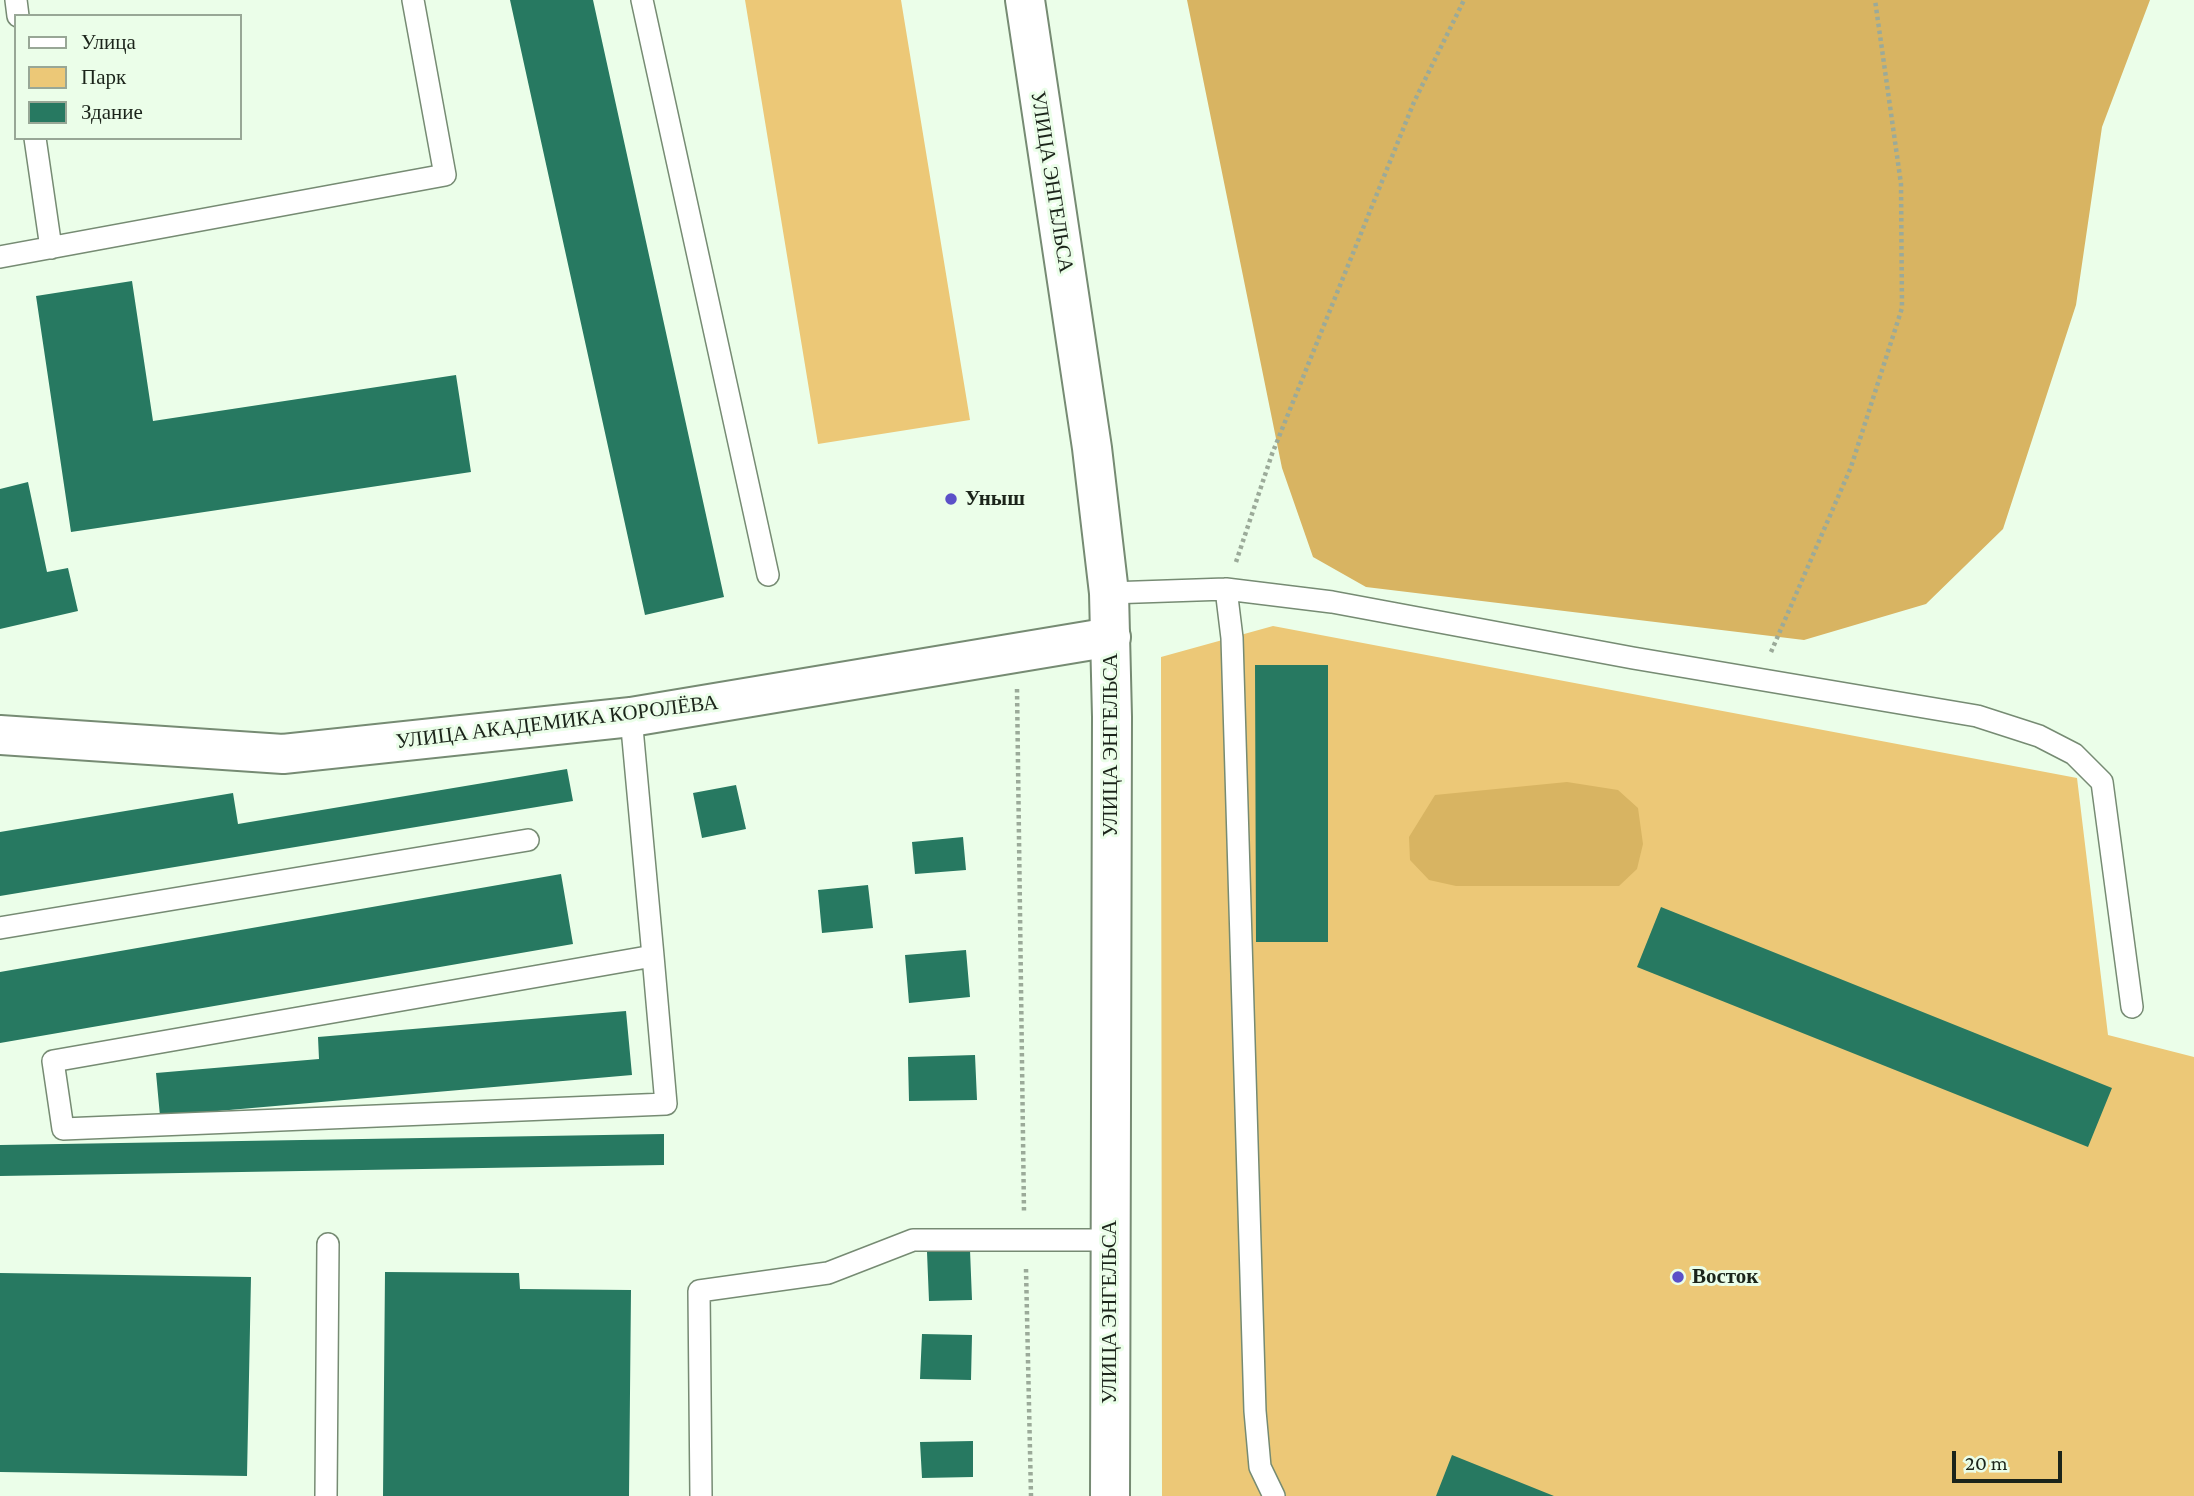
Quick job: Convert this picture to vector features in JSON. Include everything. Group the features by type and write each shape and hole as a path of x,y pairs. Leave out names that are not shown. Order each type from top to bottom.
{"main road":[{"name":"УЛИЦА ЭНГЕЛЬСА","path":"1025,0 1090,435 1109,593 1110,1496"},
{"name":"УЛИЦА АКАДЕМИКА КОРОЛЁВА","path":"0,735 283,754 631,717 1111,637"}],"lane":[{"path":"0,257 445,175 413,0"},
{"path":"642,0 768,575"},
{"path":"35,140 51,248"},
{"path":"1226,589 1232,638 1255,1411 1260,1467 1274,1496"},
{"path":"1109,593 1226,589 1332,602 1633,658 1977,716 2039,736 2074,754 2102,782 2132,1007"},
{"path":"631,717 653,956 666,1104 63,1129 54,1061 653,956"},
{"path":"0,928 528,840"},
{"path":"701,1496 699,1291 828,1273 913,1240 1110,1240"},
{"path":"326,1496 328,1244"}],"path":[{"path":"1226,589 1272,454 1357,242 1414,102 1464,0"},
{"path":"1760,678 1851,467 1902,308 1901,184 1875,0"},
{"path":"1016,654 1031,1496"}],"green space":[{"path":"745,0 901,0 970,420 818,444"},
{"name":"Восток","path":"1273,626 2077,778 2108,1035 2194,1057 2194,1496 1162,1496 1161,657"}],"shaded area":[{"path":"1187,0 2150,0 2102,127 2076,305 2003,529 1926,604 1804,640 1366,587 1313,557 1282,468"},
{"path":"1567,782 1618,790 1638,808 1643,844 1637,869 1619,886 1456,886 1429,880 1410,860 1409,837 1435,795"}],"building":[{"path":"510,0 593,0 724,597 645,615"},
{"path":"132,281 153,421 456,375 471,472 71,532 36,296"},
{"path":"28,482 47,572 68,568 78,611 0,629 0,489"},
{"path":"1255,665 1328,665 1328,942 1256,942"},
{"path":"567,769 573,801 0,896 0,832 233,793 238,824"},
{"path":"736,785 746,829 702,838 693,793"},
{"path":"963,837 966,870 915,874 912,842"},
{"path":"561,874 573,944 0,1043 0,972"},
{"path":"868,885 873,928 822,933 818,890"},
{"path":"1661,907 2112,1088 2088,1147 1637,967"},
{"path":"966,950 970,997 909,1003 905,955"},
{"path":"626,1011 632,1075 160,1116 156,1073 319,1059 318,1037"},
{"path":"975,1055 977,1100 909,1101 908,1057"},
{"path":"664,1134 664,1165 0,1176 0,1145"},
{"path":"970,1250 972,1300 929,1301 927,1252"},
{"path":"385,1272 519,1273 520,1289 631,1290 629,1496 383,1496"},
{"path":"0,1273 251,1277 247,1476 0,1472"},
{"path":"922,1334 972,1335 971,1380 920,1379"},
{"path":"973,1441 973,1477 922,1478 920,1442"},
{"path":"1452,1455 1554,1496 1436,1496"}],"place":[{"name":"Уныш","path":"951,499"},
{"name":"Восток","path":"1678,1277"}]}
